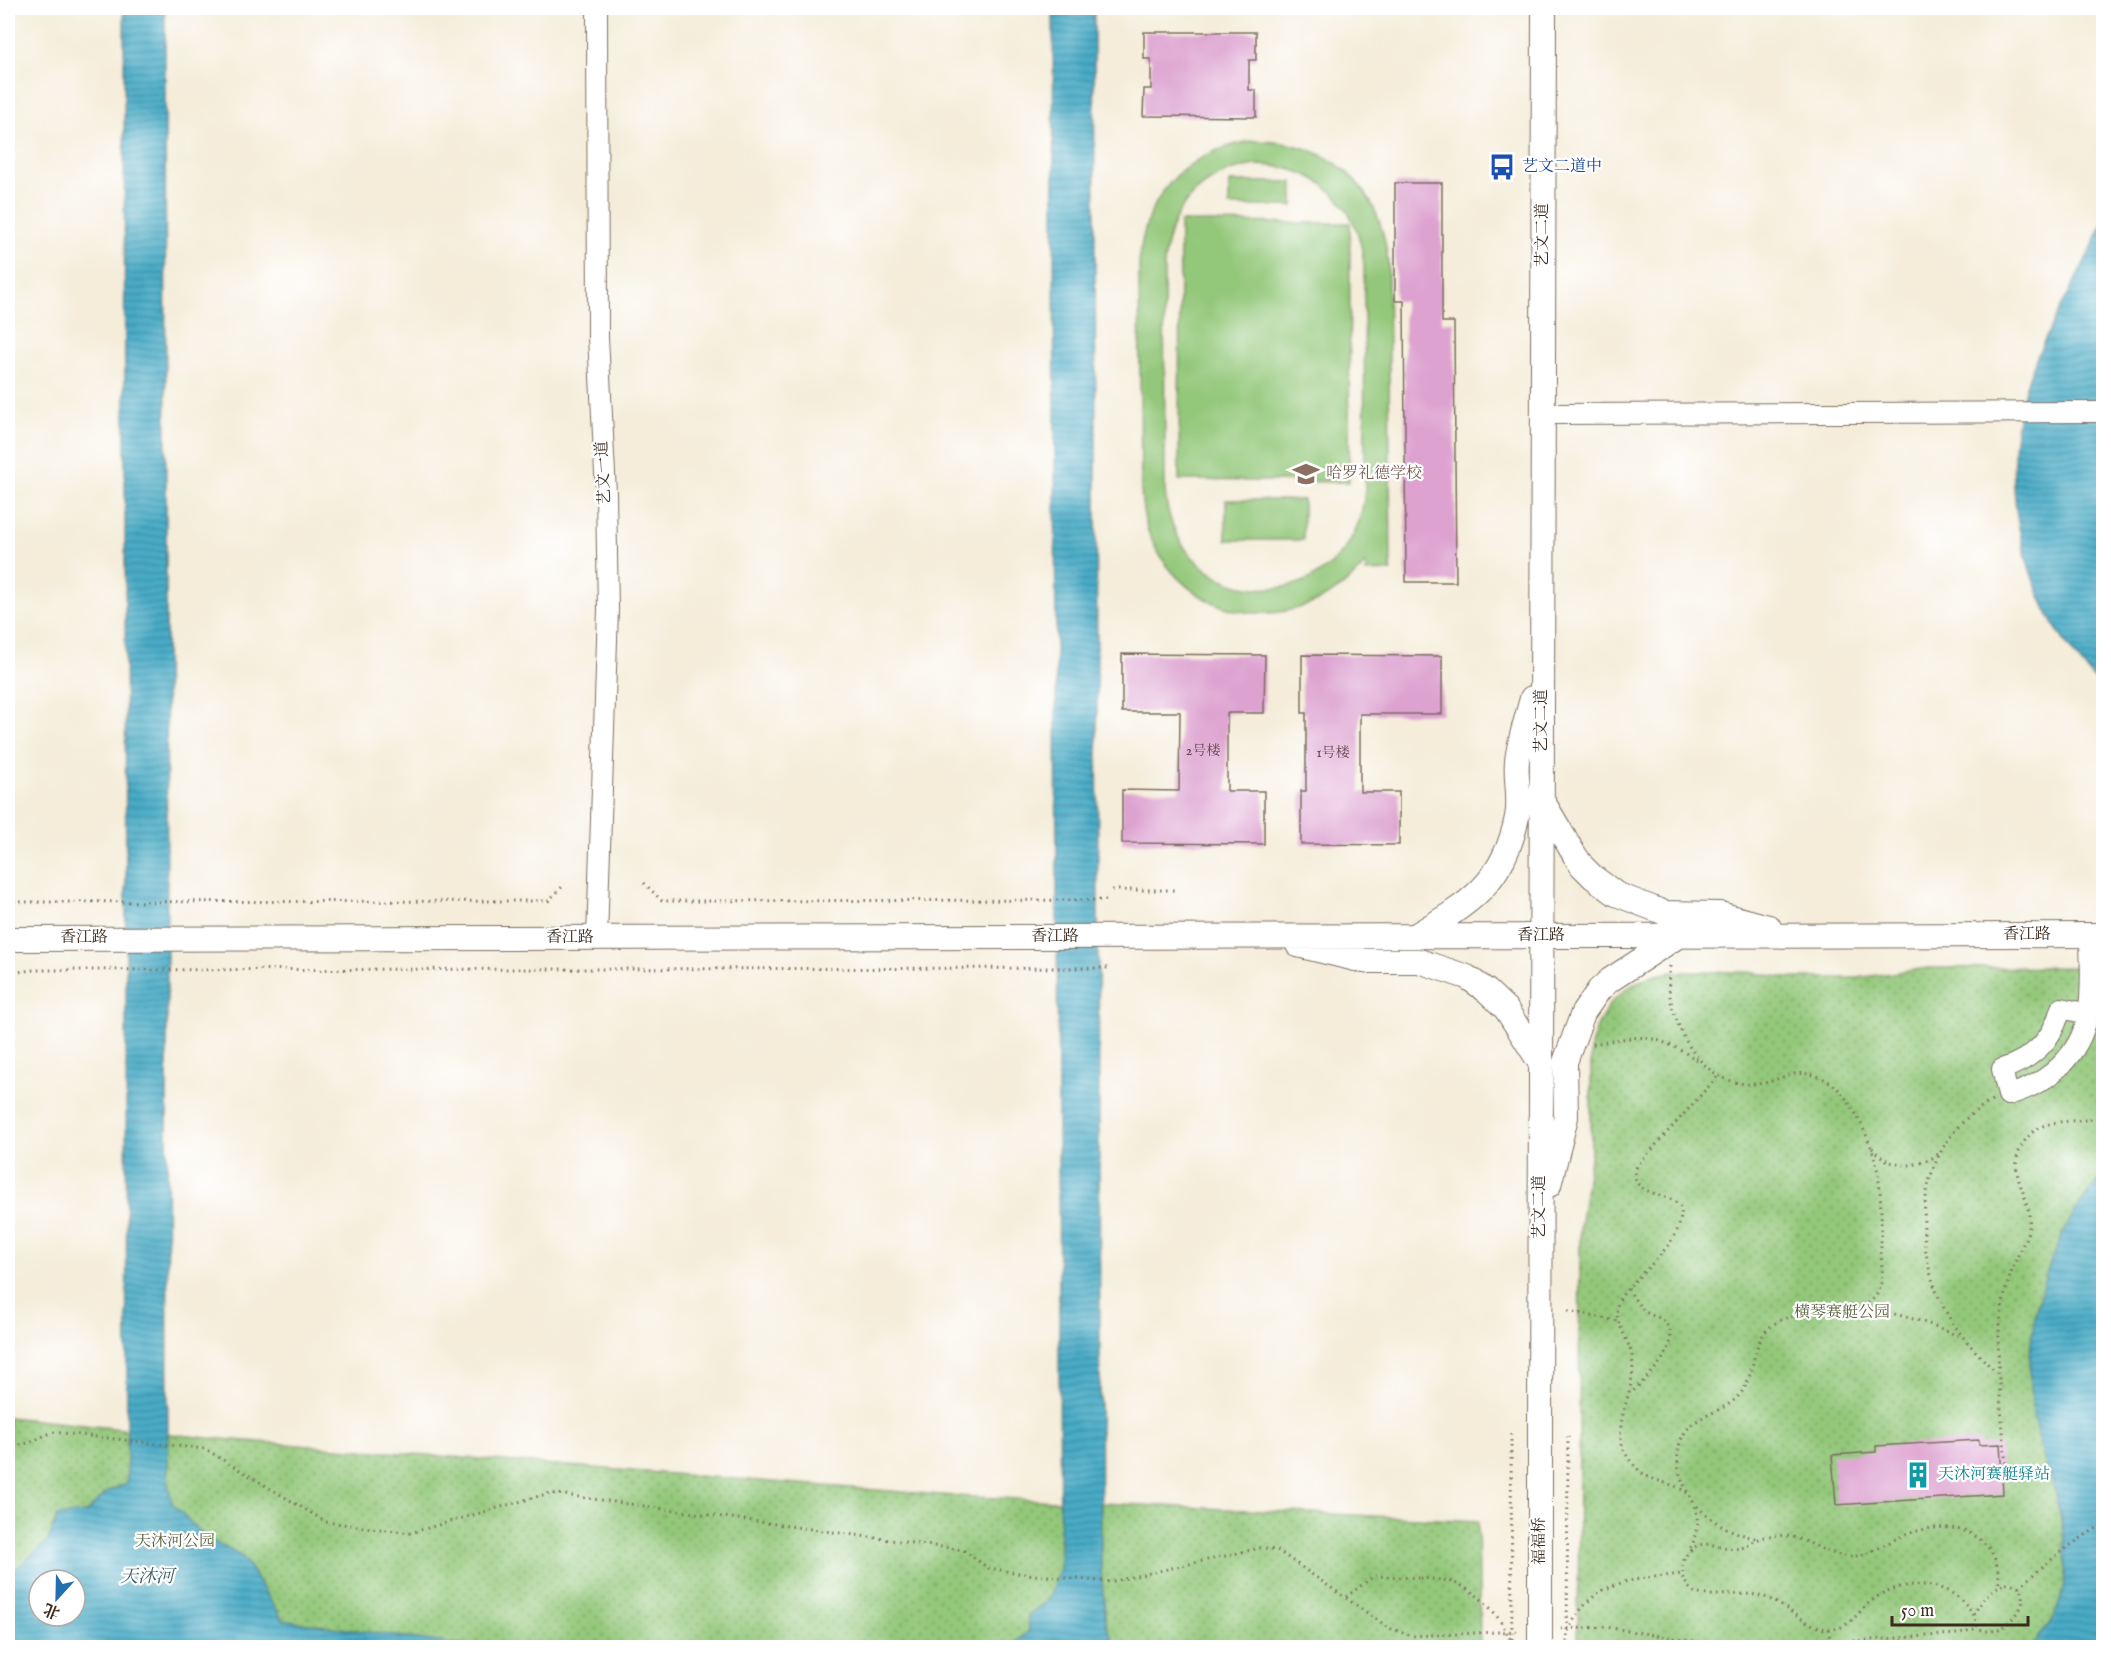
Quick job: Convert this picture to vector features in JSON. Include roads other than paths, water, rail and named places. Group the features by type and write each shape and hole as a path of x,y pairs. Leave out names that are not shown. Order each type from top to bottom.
{"main road":[{"name":"艺文二道","path":"1540,1434 1544,8"},
{"path":"1414,936 1461,908 1473,898 1493,877 1506,852 1518,816 1517,761 1542,658"},
{"path":"1542,799 1582,866 1593,877 1629,901 1665,913 1720,914 1800,935"},
{"path":"1540,1222 1566,1117 1565,1062 1583,1013 1599,990 1622,970 1679,935"},
{"name":"香江路","path":"8,939 2097,935"},
{"path":"1260,936 1364,961 1419,961 1455,972 1487,991 1506,1009 1541,1064"},
{"name":"福福桥","path":"1533,1639 1540,1434"}],"street":[{"name":"艺文一道","path":"597,8 598,337 606,494 608,609 597,938"},
{"path":"1543,414 2103,412"},
{"path":"2088,1014 2061,1008 2052,1032 2036,1052 2002,1069 2008,1095 2025,1090 2054,1073 2076,1046 2088,1014 2097,935"}],"water":[{"name":"天沐河","path":"124,8 165,8 168,1483 172,1503 205,1537 243,1557 283,1620 473,1647 8,1647 8,1569 12,1572 48,1541 57,1516 86,1513 107,1492 127,1483"},
{"path":"1053,8 1094,8 1101,1569 1106,1624 1116,1647 1009,1648 1029,1631 1028,1615 1048,1600 1060,1568"},
{"path":"2103,222 2103,690 2059,634 2040,597 2021,537 2014,475 2019,413 2027,383 2044,342"},
{"path":"2103,1175 2103,1647 2031,1647 2053,1618 2063,1588 2065,1572 2064,1539 2059,1507 2039,1444 2033,1413 2030,1388 2032,1336 2043,1286 2061,1238 2076,1210"}],"place":[{"name":"艺文二道中","path":"1502,167"},
{"name":"哈罗礼德学校","path":"1306,474"},
{"name":"天沐河赛艇驿站","path":"1918,1475"}],"park label":[{"name":"横琴赛艇公园","path":"1842,1313"},
{"name":"天沐河公园","path":"175,1542"}]}
